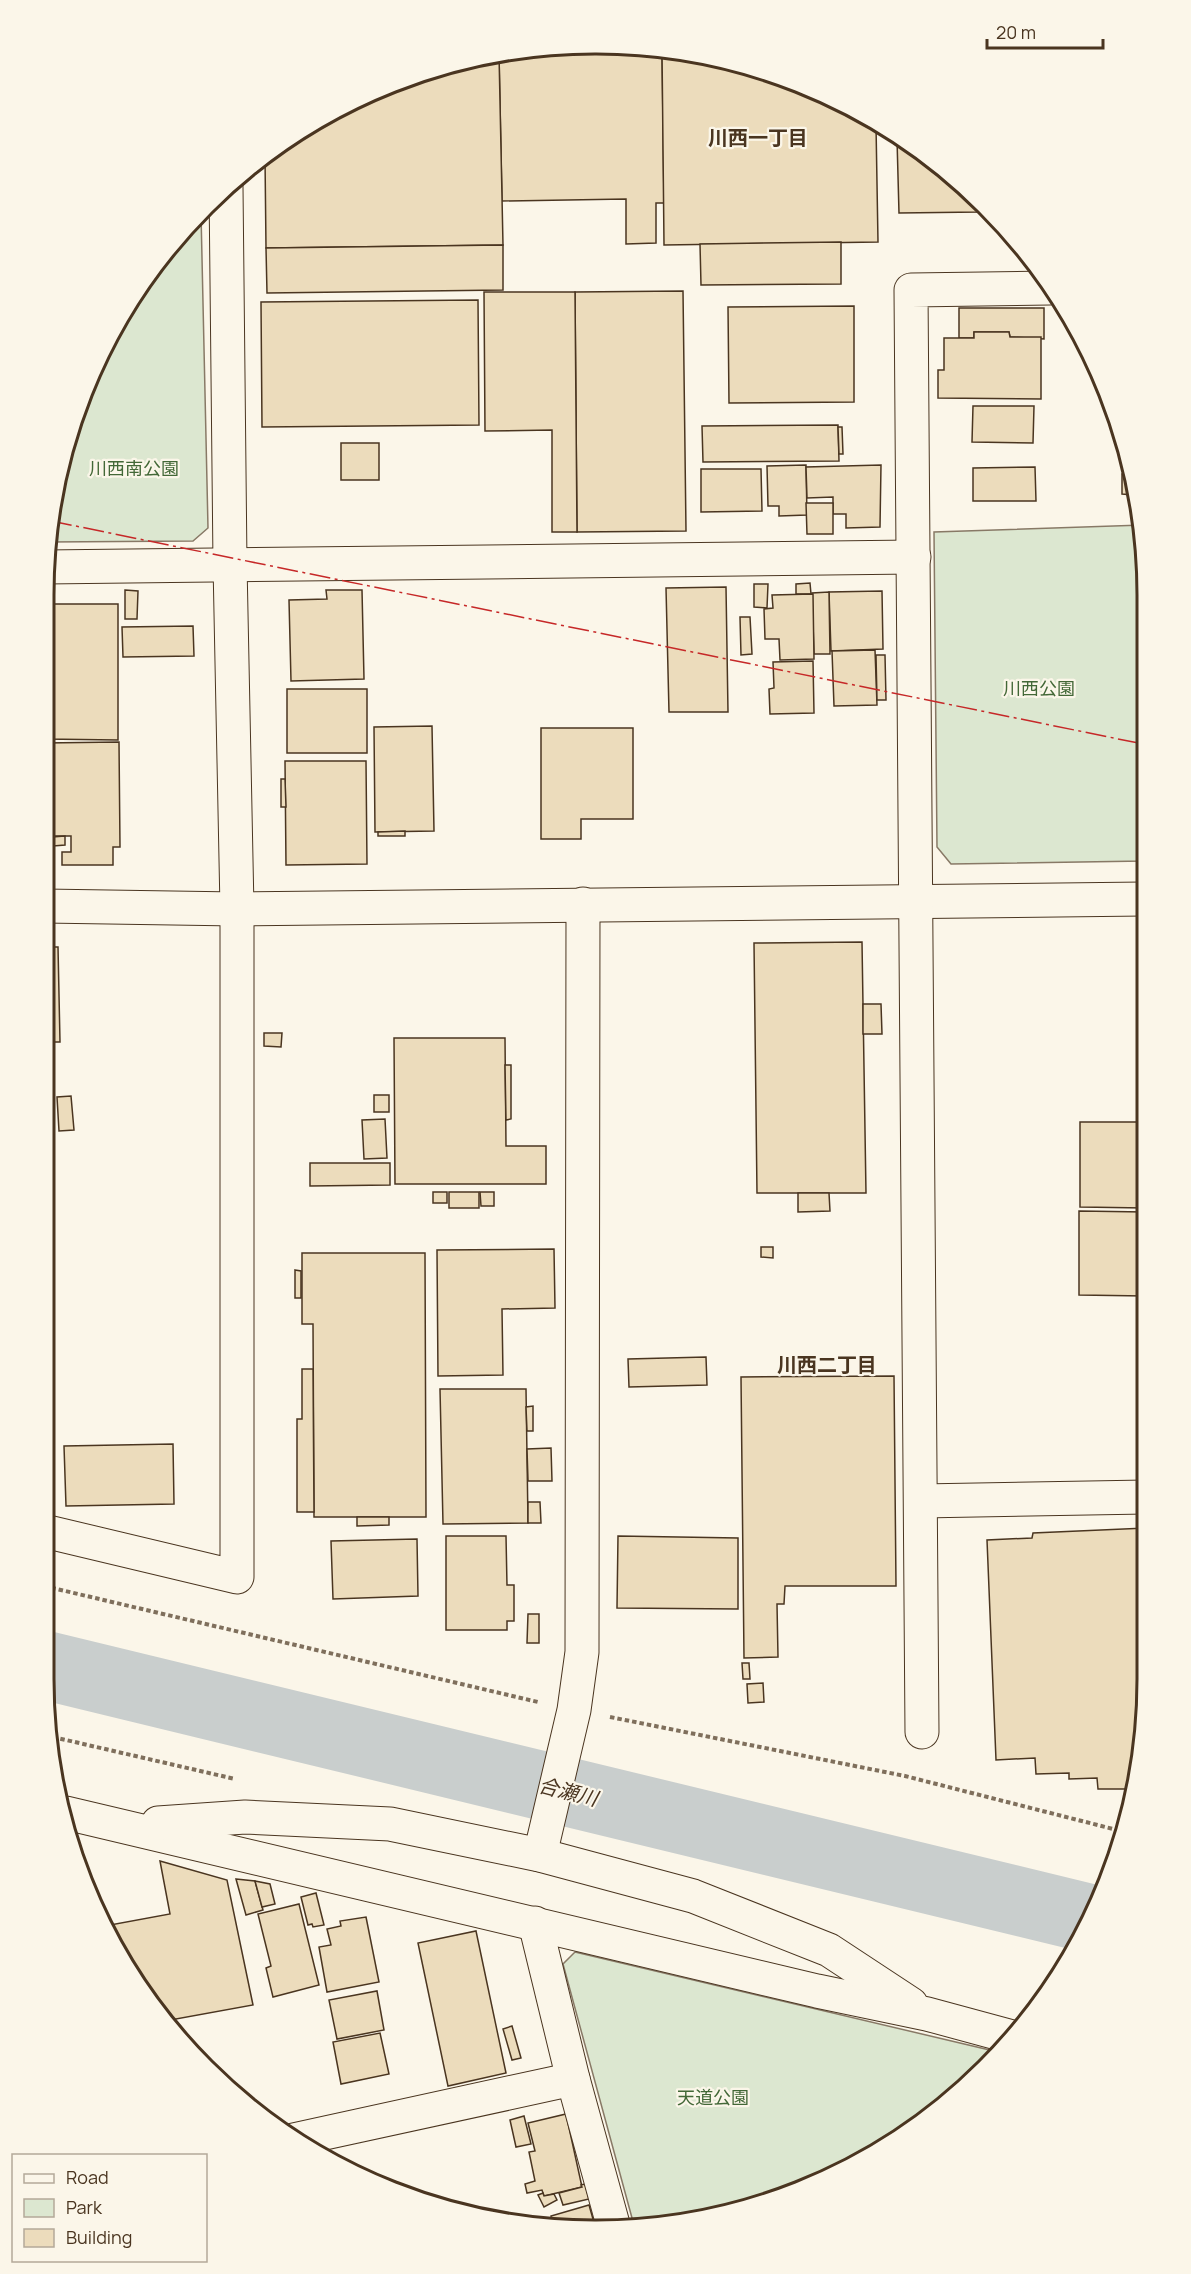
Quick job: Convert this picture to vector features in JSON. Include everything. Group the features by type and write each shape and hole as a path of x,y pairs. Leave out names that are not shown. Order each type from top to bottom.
{"street":[{"path":"54,1533 237,1577 237,909 226,200"},
{"path":"922,1732 911,290 1041,288"},
{"path":"55,567 914,557"},
{"path":"54,906 237,909 1137,899"},
{"path":"540,1855 574,1710 582,1652 583,904"},
{"path":"921,1501 1137,1497"},
{"path":"71,1814 927,2014 1004,2035"},
{"path":"126,1826 245,1817 390,1824 540,1855 693,1896 829,1950 927,2014"},
{"path":"535,1923 573,2079 612,2220"},
{"path":"308,2137 573,2079"}],"path":[{"path":"58,1738 244,1781"}],"green space":[{"name":"川西南公園","path":"201,225 208,528 193,541 57,542 64,490 72,455 95,388 110,356 145,295 188,238"},
{"name":"川西公園","path":"1132,525 1137,596 1137,861 951,864 937,847 934,532"},
{"name":"天道公園","path":"575,1952 989,2050 953,2086 925,2108 896,2129 835,2164 803,2179 736,2202 701,2210 632,2219 563,1964"}],"building":[{"path":"596,54 662,59 664,203 656,203 656,243 626,244 626,199 502,201 499,63 560,55"},
{"path":"662,59 701,64 770,83 835,110 876,133 878,242 664,245"},
{"path":"499,63 503,245 266,248 265,167 325,127 388,95 455,72"},
{"path":"897,146 953,188 977,212 899,213"},
{"path":"841,242 841,284 701,285 700,244"},
{"path":"503,245 503,290 267,293 266,248"},
{"path":"683,291 686,531 577,532 575,292"},
{"path":"484,292 575,292 577,532 552,532 552,430 485,431"},
{"path":"478,300 479,425 262,427 261,302"},
{"path":"854,306 854,402 729,403 728,307"},
{"path":"959,308 1044,308 1044,339 1010,337 1009,332 974,332 974,338 959,338"},
{"path":"974,332 1009,332 1010,337 1041,337 1041,399 938,398 938,370 944,370 944,338 974,338"},
{"path":"973,406 1034,406 1033,443 972,442"},
{"path":"838,425 839,461 703,462 702,426"},
{"path":"838,427 842,427 843,454 839,454"},
{"path":"341,443 379,443 379,480 341,480"},
{"path":"806,465 807,515 779,516 779,506 768,506 767,466"},
{"path":"881,465 880,527 846,528 846,514 833,514 833,497 807,498 806,467"},
{"path":"1035,467 1036,501 973,501 973,468"},
{"path":"701,469 761,469 762,511 701,512"},
{"path":"1122,474 1123,474 1128,495 1122,494"},
{"path":"806,503 833,503 833,534 807,534"},
{"path":"810,583 811,594 796,594 796,584"},
{"path":"754,584 768,584 767,608 754,607"},
{"path":"726,587 728,712 669,712 666,588"},
{"path":"125,590 138,591 137,619 125,619"},
{"path":"326,590 362,590 364,679 291,681 289,600 327,599"},
{"path":"882,591 883,649 831,651 829,592"},
{"path":"829,592 830,654 814,654 812,593"},
{"path":"813,594 814,659 780,660 779,639 765,639 764,609 773,608 772,595"},
{"path":"54,604 118,604 118,740 54,739"},
{"path":"740,617 750,617 752,654 741,655"},
{"path":"193,626 194,656 123,657 122,627"},
{"path":"875,650 877,705 834,706 832,651"},
{"path":"876,655 885,655 886,700 877,700"},
{"path":"813,661 814,713 770,714 769,689 774,688 773,662"},
{"path":"287,689 367,689 367,753 287,753"},
{"path":"432,726 434,831 375,832 374,727"},
{"path":"541,728 633,728 633,819 581,819 581,839 541,839"},
{"path":"119,742 120,847 113,847 113,865 62,865 62,852 71,852 71,836 54,836 54,743"},
{"path":"285,761 366,761 367,864 286,865"},
{"path":"281,779 285,779 286,807 281,807"},
{"path":"405,831 405,836 378,836 378,832"},
{"path":"65,836 65,845 54,846 54,837"},
{"path":"862,942 866,1193 757,1193 754,943"},
{"path":"54,947 58,947 60,1042 54,1042"},
{"path":"863,1004 881,1004 882,1034 863,1034"},
{"path":"264,1033 282,1033 281,1047 264,1046"},
{"path":"394,1038 505,1038 506,1146 546,1146 546,1184 395,1184"},
{"path":"505,1065 511,1065 511,1119 506,1120"},
{"path":"374,1095 389,1095 389,1112 374,1112"},
{"path":"71,1096 74,1130 59,1131 57,1097"},
{"path":"385,1119 387,1158 364,1159 362,1120"},
{"path":"1080,1122 1137,1122 1137,1208 1080,1207"},
{"path":"310,1163 390,1163 390,1185 310,1186"},
{"path":"433,1192 447,1192 447,1203 433,1203"},
{"path":"449,1192 479,1192 479,1208 449,1208"},
{"path":"480,1192 494,1192 494,1206 481,1206"},
{"path":"798,1193 829,1193 830,1211 798,1212"},
{"path":"1079,1211 1137,1212 1137,1296 1079,1295"},
{"path":"761,1247 773,1247 773,1258 761,1257"},
{"path":"554,1249 555,1308 502,1309 503,1375 438,1376 437,1250"},
{"path":"302,1253 425,1253 426,1517 314,1517 313,1324 302,1324"},
{"path":"295,1270 301,1271 301,1298 295,1298"},
{"path":"706,1357 707,1385 629,1387 628,1359"},
{"path":"302,1369 313,1369 314,1512 297,1512 297,1419 302,1419"},
{"path":"894,1376 896,1586 785,1586 784,1604 777,1604 778,1657 744,1658 741,1377"},
{"path":"440,1389 526,1389 528,1523 443,1524"},
{"path":"533,1406 533,1431 527,1431 526,1407"},
{"path":"173,1444 174,1504 66,1506 64,1446"},
{"path":"551,1448 552,1481 528,1481 527,1449"},
{"path":"528,1502 540,1502 541,1523 528,1523"},
{"path":"357,1517 389,1517 389,1525 357,1526"},
{"path":"1137,1528 1136,1714 1126,1789 1098,1789 1097,1778 1069,1779 1069,1773 1036,1774 1035,1758 996,1760 987,1540 1032,1538 1033,1533"},
{"path":"446,1536 506,1536 507,1585 514,1585 514,1621 507,1621 507,1630 446,1630"},
{"path":"618,1536 738,1538 738,1609 617,1608"},
{"path":"417,1539 418,1596 333,1599 331,1541"},
{"path":"528,1614 539,1614 539,1643 527,1643"},
{"path":"742,1663 749,1663 750,1679 743,1679"},
{"path":"763,1683 764,1702 748,1703 747,1684"},
{"path":"160,1861 227,1880 253,2005 175,2019 145,1979 113,1924 170,1914"},
{"path":"236,1879 255,1881 263,1910 246,1915"},
{"path":"255,1881 270,1884 275,1904 262,1907"},
{"path":"316,1893 324,1925 313,1927 312,1924 308,1925 301,1897"},
{"path":"299,1904 319,1985 273,1997 266,1968 271,1966 258,1914"},
{"path":"366,1917 379,1982 327,1992 319,1947 331,1945 327,1929 341,1926 340,1921"},
{"path":"476,1931 506,2073 448,2086 418,1943"},
{"path":"377,1991 384,2030 337,2039 329,2000"},
{"path":"512,2026 521,2058 512,2060 503,2029"},
{"path":"380,2033 389,2074 341,2084 333,2042"},
{"path":"566,2114 582,2187 544,2196 542,2190 527,2193 525,2184 535,2181 529,2152 535,2151 528,2123"},
{"path":"524,2116 531,2144 516,2147 510,2120"},
{"path":"585,2184 589,2199 563,2205 559,2193 582,2187 581,2185"},
{"path":"543,2193 544,2196 554,2194 557,2200 544,2207 538,2195"},
{"path":"589,2205 593,2220 560,2219 551,2218 551,2216"}],"waterway":[{"name":"合瀬川","path":"54,1667 1082,1917"}],"power":[{"path":"59,523 1137,743"}],"district":[{"name":"川西一丁目","path":"758,138"},
{"name":"川西二丁目","path":"827,1365"}]}
